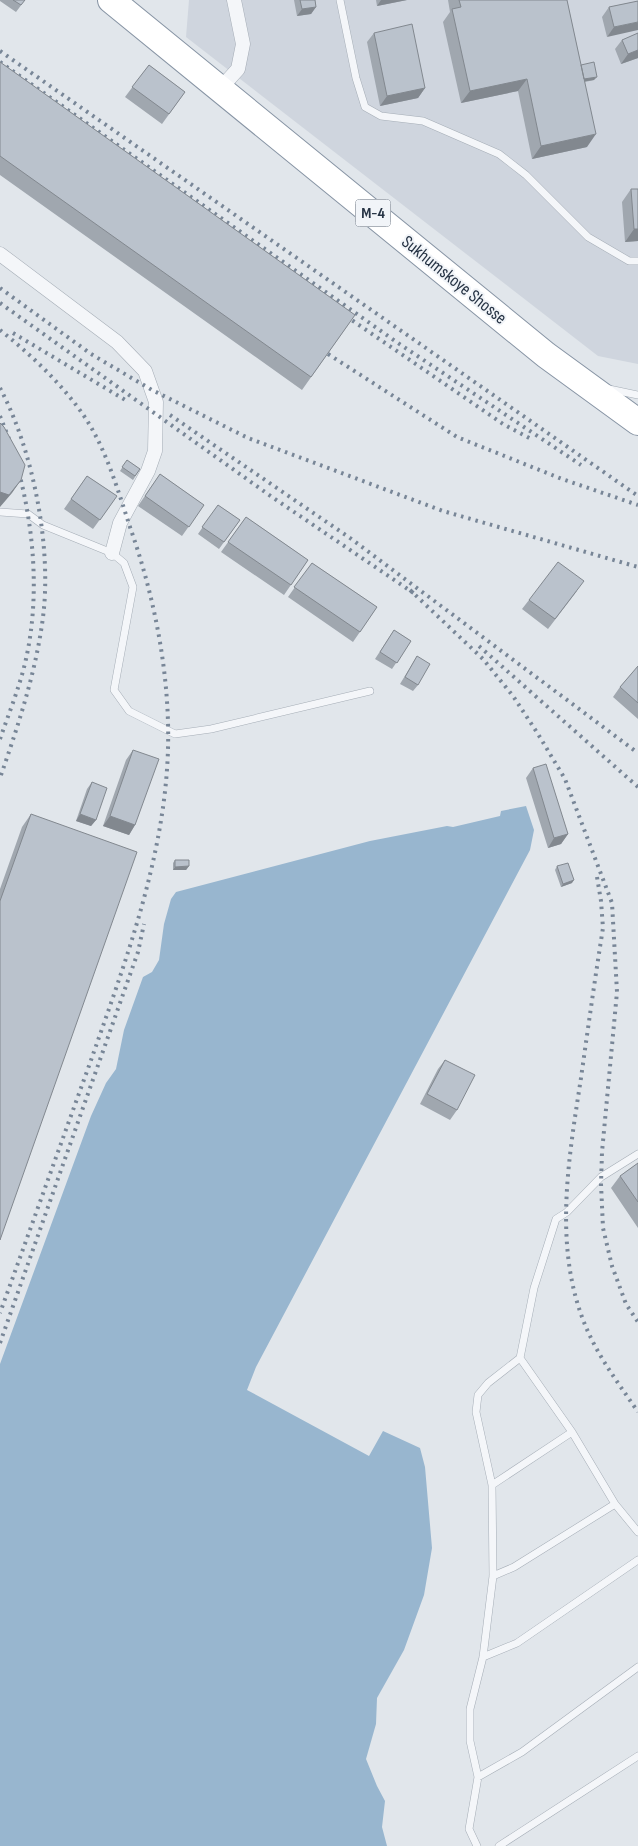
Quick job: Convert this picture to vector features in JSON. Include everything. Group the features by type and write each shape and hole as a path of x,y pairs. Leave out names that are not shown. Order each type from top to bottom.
{"highway":[{"name":"Sukhumskoye Shosse","path":"111,0 546,355 638,422"}],"street":[{"path":"220,89 238,69 243,44 234,0"},
{"path":"0,254 117,342 145,371 156,402 154,451 148,471 120,523 112,553"}],"lane":[{"path":"340,0 356,78 365,107 381,116 423,121 499,154 526,175 588,237 629,261 638,261"},
{"path":"586,384 638,395"},
{"path":"0,512 28,514 44,525 112,553 124,564 133,586 114,690 129,711 175,734 211,730 370,691"},
{"path":"477,1846 469,1829 478,1777 470,1741 470,1709 483,1657 493,1576 492,1485 476,1412 478,1395 488,1383 520,1358 534,1288 556,1220 567,1212 601,1177 638,1154"},
{"path":"520,1358 572,1432 615,1504 638,1532"},
{"path":"492,1485 572,1432"},
{"path":"493,1576 514,1567 615,1504"},
{"path":"483,1657 517,1643 638,1560"},
{"path":"478,1777 522,1752 638,1667"},
{"path":"499,1846 638,1756"}],"shaded area":[{"path":"189,0 638,0 638,364 598,356 186,37"}],"water":[{"path":"526,806 534,830 530,850 256,1367 247,1390 369,1456 383,1431 420,1448 425,1467 432,1548 424,1595 404,1650 377,1698 376,1724 366,1759 385,1801 382,1827 387,1846 0,1846 0,1364 91,1116 106,1083 116,1069 124,1030 143,977 152,972 159,960 164,924 171,899 176,892 370,841 447,826 453,827 500,816 501,811"}],"building":[{"path":"13,0 25,0 21,5"},
{"path":"300,0 315,0 316,7 302,9"},
{"path":"459,0 567,0 596,134 541,146 527,79 470,91 452,9 461,7"},
{"path":"638,1 638,22 614,27 609,7"},
{"path":"412,24 425,88 387,96 374,33"},
{"path":"638,33 638,50 628,54 622,40"},
{"path":"0,62 355,315 311,377 0,156"},
{"path":"594,62 597,77 584,79 581,65"},
{"path":"149,65 185,92 169,114 132,87"},
{"path":"631,189 638,189 638,229 634,229"},
{"path":"0,423 25,465 21,480 9,495 0,492"},
{"path":"127,460 140,469 135,476 122,467"},
{"path":"160,474 204,505 189,527 145,496"},
{"path":"87,476 117,496 100,520 71,499"},
{"path":"218,505 240,520 224,542 202,527"},
{"path":"246,517 308,560 291,585 228,542"},
{"path":"558,562 584,581 555,619 529,600"},
{"path":"312,563 377,607 360,632 294,587"},
{"path":"394,630 411,641 397,663 380,652"},
{"path":"417,656 430,664 418,685 405,677"},
{"path":"638,666 638,703 620,687"},
{"path":"133,750 159,759 135,825 110,816"},
{"path":"546,764 568,834 554,838 533,768"},
{"path":"92,782 107,788 96,820 80,814"},
{"path":"31,814 137,852 0,1240 0,901"},
{"path":"175,860 189,860 189,866 175,867"},
{"path":"568,863 574,880 563,884 557,866"},
{"path":"445,1060 475,1075 457,1110 427,1094"},
{"path":"638,1163 638,1202 620,1176"}],"railway":[{"path":"0,51 638,496"},
{"path":"0,62 398,343 581,465"},
{"path":"0,288 91,354 152,390 248,438 443,511 638,567"},
{"path":"0,303 272,497 415,594"},
{"path":"340,312 503,424 531,439"},
{"path":"0,330 44,368 64,390 82,413 105,455 140,556 154,610 164,666 168,721 165,789 159,830 141,909 103,1025 0,1313"},
{"path":"13,333 127,401"},
{"path":"328,354 457,437 562,479 638,505"},
{"path":"0,388 12,413 30,469 42,530 45,560 43,617 36,658 20,719 0,778"},
{"path":"170,415 350,538 638,753"},
{"path":"0,416 11,444"},
{"path":"0,739 24,669 33,611 34,586 31,537 28,513 17,465"},
{"path":"410,590 483,659 513,696 538,734 565,779 612,903 617,992 602,1152 603,1228 612,1266 626,1304 638,1322"},
{"path":"479,646 638,787"},
{"path":"597,877 603,928 572,1138 566,1198 568,1259 573,1288 587,1330 607,1366 638,1412"},
{"path":"0,1343 138,952 144,924"}]}
